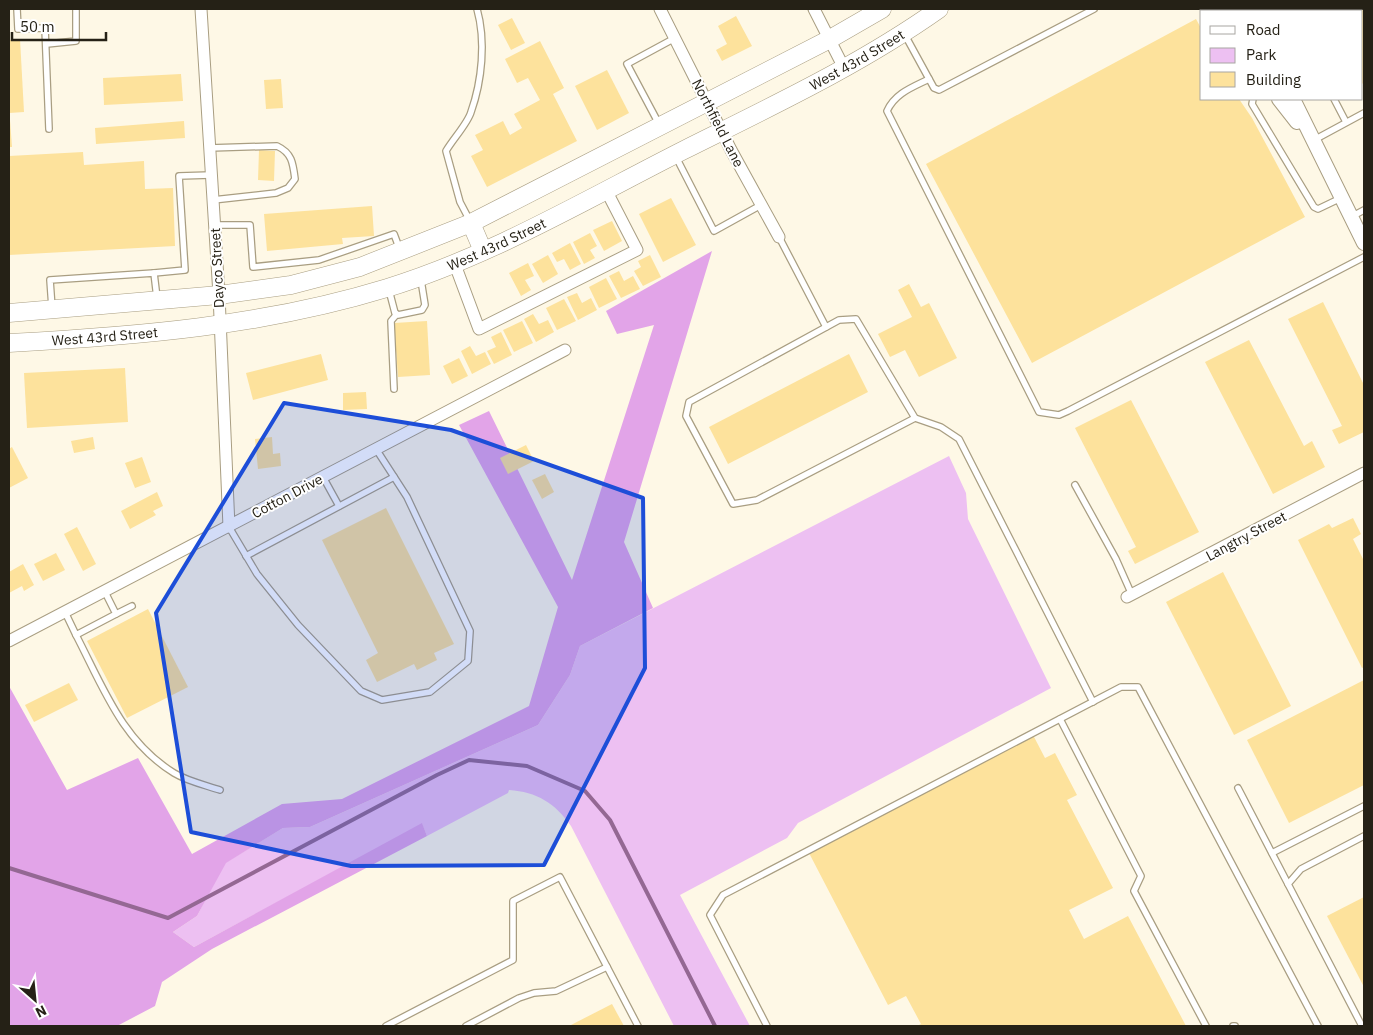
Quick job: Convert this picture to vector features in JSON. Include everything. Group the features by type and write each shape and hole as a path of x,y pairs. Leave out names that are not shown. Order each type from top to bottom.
{"main road":[{"name":"West 43rd Street","path":"9,313 219,295 291,285 360,267 470,222 830,39 882,9"},
{"name":"West 43rd Street","path":"10,338 138,335 220,326 288,314 388,288 483,251 606,190 844,68 904,33 940,9"},
{"path":"470,222 483,251"}],"street":[{"name":"Dayco Street","path":"201,9 219,295 229,527"},
{"name":"Northfield Lane","path":"660,9 779,237"},
{"path":"814,9 844,68"},
{"path":"1280,100 1312,141"},
{"path":"1293,100 1312,141 1364,243"},
{"path":"454,262 479,329 637,250 606,190"},
{"name":"Cotton Drive","path":"9,641 565,350"},
{"name":"Langtry Street","path":"1129,596 1364,473"}],"lane":[{"path":"17,9 18,29 45,28 49,129"},
{"path":"47,44 76,41 76,9"},
{"path":"470,222 460,202 446,151 471,114 482,63 480,21 477,9"},
{"path":"904,33 934,88 939,90 1094,9"},
{"path":"661,126 627,64 675,38"},
{"path":"929,79 898,95 890,102 886,111 1040,412 1059,415 1068,411 1364,257"},
{"path":"1253,100 1252,104 1314,207 1318,209 1341,198"},
{"path":"1335,100 1346,122"},
{"path":"1312,141 1364,113"},
{"path":"209,148 277,146 286,150 292,158 295,179 288,188 276,193 213,200"},
{"path":"675,155 714,231 761,205"},
{"path":"52,310 50,280 185,270 179,176 211,175"},
{"path":"1351,217 1364,210"},
{"path":"214,225 250,225 253,267 319,260 394,234 400,251"},
{"path":"779,237 826,327"},
{"path":"154,272 158,300"},
{"path":"394,389 391,321 397,314 422,310 425,305 420,275"},
{"path":"388,288 397,314"},
{"path":"915,418 757,500 733,504 686,416 689,402 840,320 856,319 915,418 942,427 959,440 1093,702"},
{"path":"229,527 257,574 298,625 361,691 382,700 430,692 468,661 470,631 407,498 376,449"},
{"path":"323,477 339,506"},
{"path":"246,556 394,477"},
{"path":"1075,485 1116,560 1129,596"},
{"path":"105,592 116,614"},
{"path":"76,635 132,606"},
{"path":"65,612 121,722 134,740 151,757 176,774 220,790"},
{"path":"767,1026 710,915 723,895 1121,687 1138,687 1318,1026"},
{"path":"1060,719 1141,876 1134,891 1206,1026"},
{"path":"1238,788 1362,1026"},
{"path":"1272,853 1364,806"},
{"path":"1288,884 1301,869 1364,836"},
{"path":"386,1026 512,960 513,901 560,876 638,1026"},
{"path":"466,1026 520,998 534,993 556,991 607,968"}],"highlighted area":[{"path":"284,403 451,430 643,498 645,668 544,865 351,866 191,832 156,613"}],"green space":[{"path":"949,456 966,493 968,519 1051,688 798,823 787,838 680,895 750,1026 674,1026 571,826 552,805 537,796 519,791 509,790 508,793 427,836 422,824 194,947 173,932 197,916 225,863 283,828 310,827 538,725 570,675 580,646"}],"shaded area":[{"path":"712,251 624,542 653,608 580,646 570,675 538,725 310,827 283,828 226,863 197,916 173,932 194,947 422,823 427,836 212,949 162,982 155,1006 117,1026 9,1026 9,686 67,790 138,758 192,854 282,804 342,799 529,706 558,607 459,425 489,411 572,580 654,325 617,334 606,311"}],"building":[{"path":"1364,9 1363,83 1363,10 1318,10"},
{"path":"736,16 752,46 722,61 716,50 727,44 718,26"},
{"path":"512,18 525,43 511,50 498,25"},
{"path":"1196,19 1200,26 1200,100 1240,100 1252,118 1305,217 1032,363 926,164"},
{"path":"20,39 24,112 9,113 9,40"},
{"path":"540,41 564,88 553,94 577,141 487,187 471,156 483,150 475,135 503,121 510,135 522,128 514,114 540,100 528,78 517,83 505,59"},
{"path":"607,70 629,113 597,130 575,86"},
{"path":"181,74 183,101 104,105 103,78"},
{"path":"281,79 283,108 266,109 264,80"},
{"path":"10,120 12,147 9,147"},
{"path":"184,121 185,138 96,144 95,128"},
{"path":"259,150 275,151 274,181 258,180"},
{"path":"83,152 84,165 144,161 145,189 173,188 175,246 9,255 9,156"},
{"path":"671,198 696,245 663,262 639,214"},
{"path":"372,206 374,236 342,238 343,244 267,251 264,214"},
{"path":"612,221 622,241 604,251 593,230"},
{"path":"590,233 597,246 590,250 595,258 584,264 573,242"},
{"path":"570,243 581,264 570,270 564,259 557,262 552,253"},
{"path":"548,255 558,274 543,283 532,264"},
{"path":"650,255 661,277 643,286 634,271 641,267 638,261"},
{"path":"528,263 534,276 525,280 531,290 521,296 509,273"},
{"path":"619,271 624,281 633,276 640,289 621,298 609,276"},
{"path":"606,278 617,299 599,308 589,287"},
{"path":"909,284 921,307 929,303 957,358 919,377 905,350 890,357 878,334 912,317 898,290"},
{"path":"577,293 582,303 591,298 597,310 578,320 567,297"},
{"path":"564,299 576,321 557,330 546,308"},
{"path":"1323,302 1364,385 1364,432 1339,444 1332,430 1342,426 1288,319"},
{"path":"533,314 539,324 548,320 554,332 536,342 524,319"},
{"path":"427,321 430,375 398,377 394,323"},
{"path":"522,321 533,343 514,352 503,330"},
{"path":"501,332 512,355 494,364 487,351 496,347 491,337"},
{"path":"1249,340 1304,446 1312,441 1325,467 1273,494 1205,362"},
{"path":"470,346 476,356 485,352 491,364 472,374 461,351"},
{"path":"321,354 328,380 253,400 246,373"},
{"path":"849,354 868,392 728,464 709,427"},
{"path":"459,358 468,376 452,384 443,366"},
{"path":"125,368 128,422 27,428 24,373"},
{"path":"366,392 367,409 343,410 343,393"},
{"path":"1131,400 1199,532 1135,564 1128,551 1136,547 1075,428"},
{"path":"93,437 95,449 74,453 71,441"},
{"path":"272,437 273,454 280,453 281,466 258,469 255,439"},
{"path":"526,445 534,461 508,474 500,458"},
{"path":"12,447 28,478 9,488 9,449"},
{"path":"142,457 151,482 135,488 125,463"},
{"path":"545,474 554,492 542,499 532,480"},
{"path":"157,492 163,506 153,511 156,515 130,529 121,511"},
{"path":"386,508 454,644 434,653 437,660 417,670 414,664 377,682 366,660 378,653 322,540"},
{"path":"1353,518 1361,534 1353,539 1364,561 1364,667 1362,668 1298,540 1329,524 1332,528"},
{"path":"77,527 96,564 83,571 64,534"},
{"path":"56,553 65,570 43,581 34,564"},
{"path":"23,564 34,585 24,591 22,586 9,593 9,572"},
{"path":"1223,572 1291,706 1234,735 1166,602"},
{"path":"148,609 188,687 127,718 87,641"},
{"path":"1364,680 1364,785 1289,823 1247,740"},
{"path":"69,683 78,700 34,722 25,705"},
{"path":"1033,735 1045,758 1055,753 1077,795 1067,800 1113,888 1069,910 1084,939 1128,916 1186,1026 917,1026 921,1024 906,996 888,1005 809,853"},
{"path":"1364,897 1364,987 1327,916"},
{"path":"612,1004 624,1026 569,1026"}],"waterway":[{"path":"9,868 168,918 437,775 469,760 527,766 585,791 610,820 715,1026"}]}
